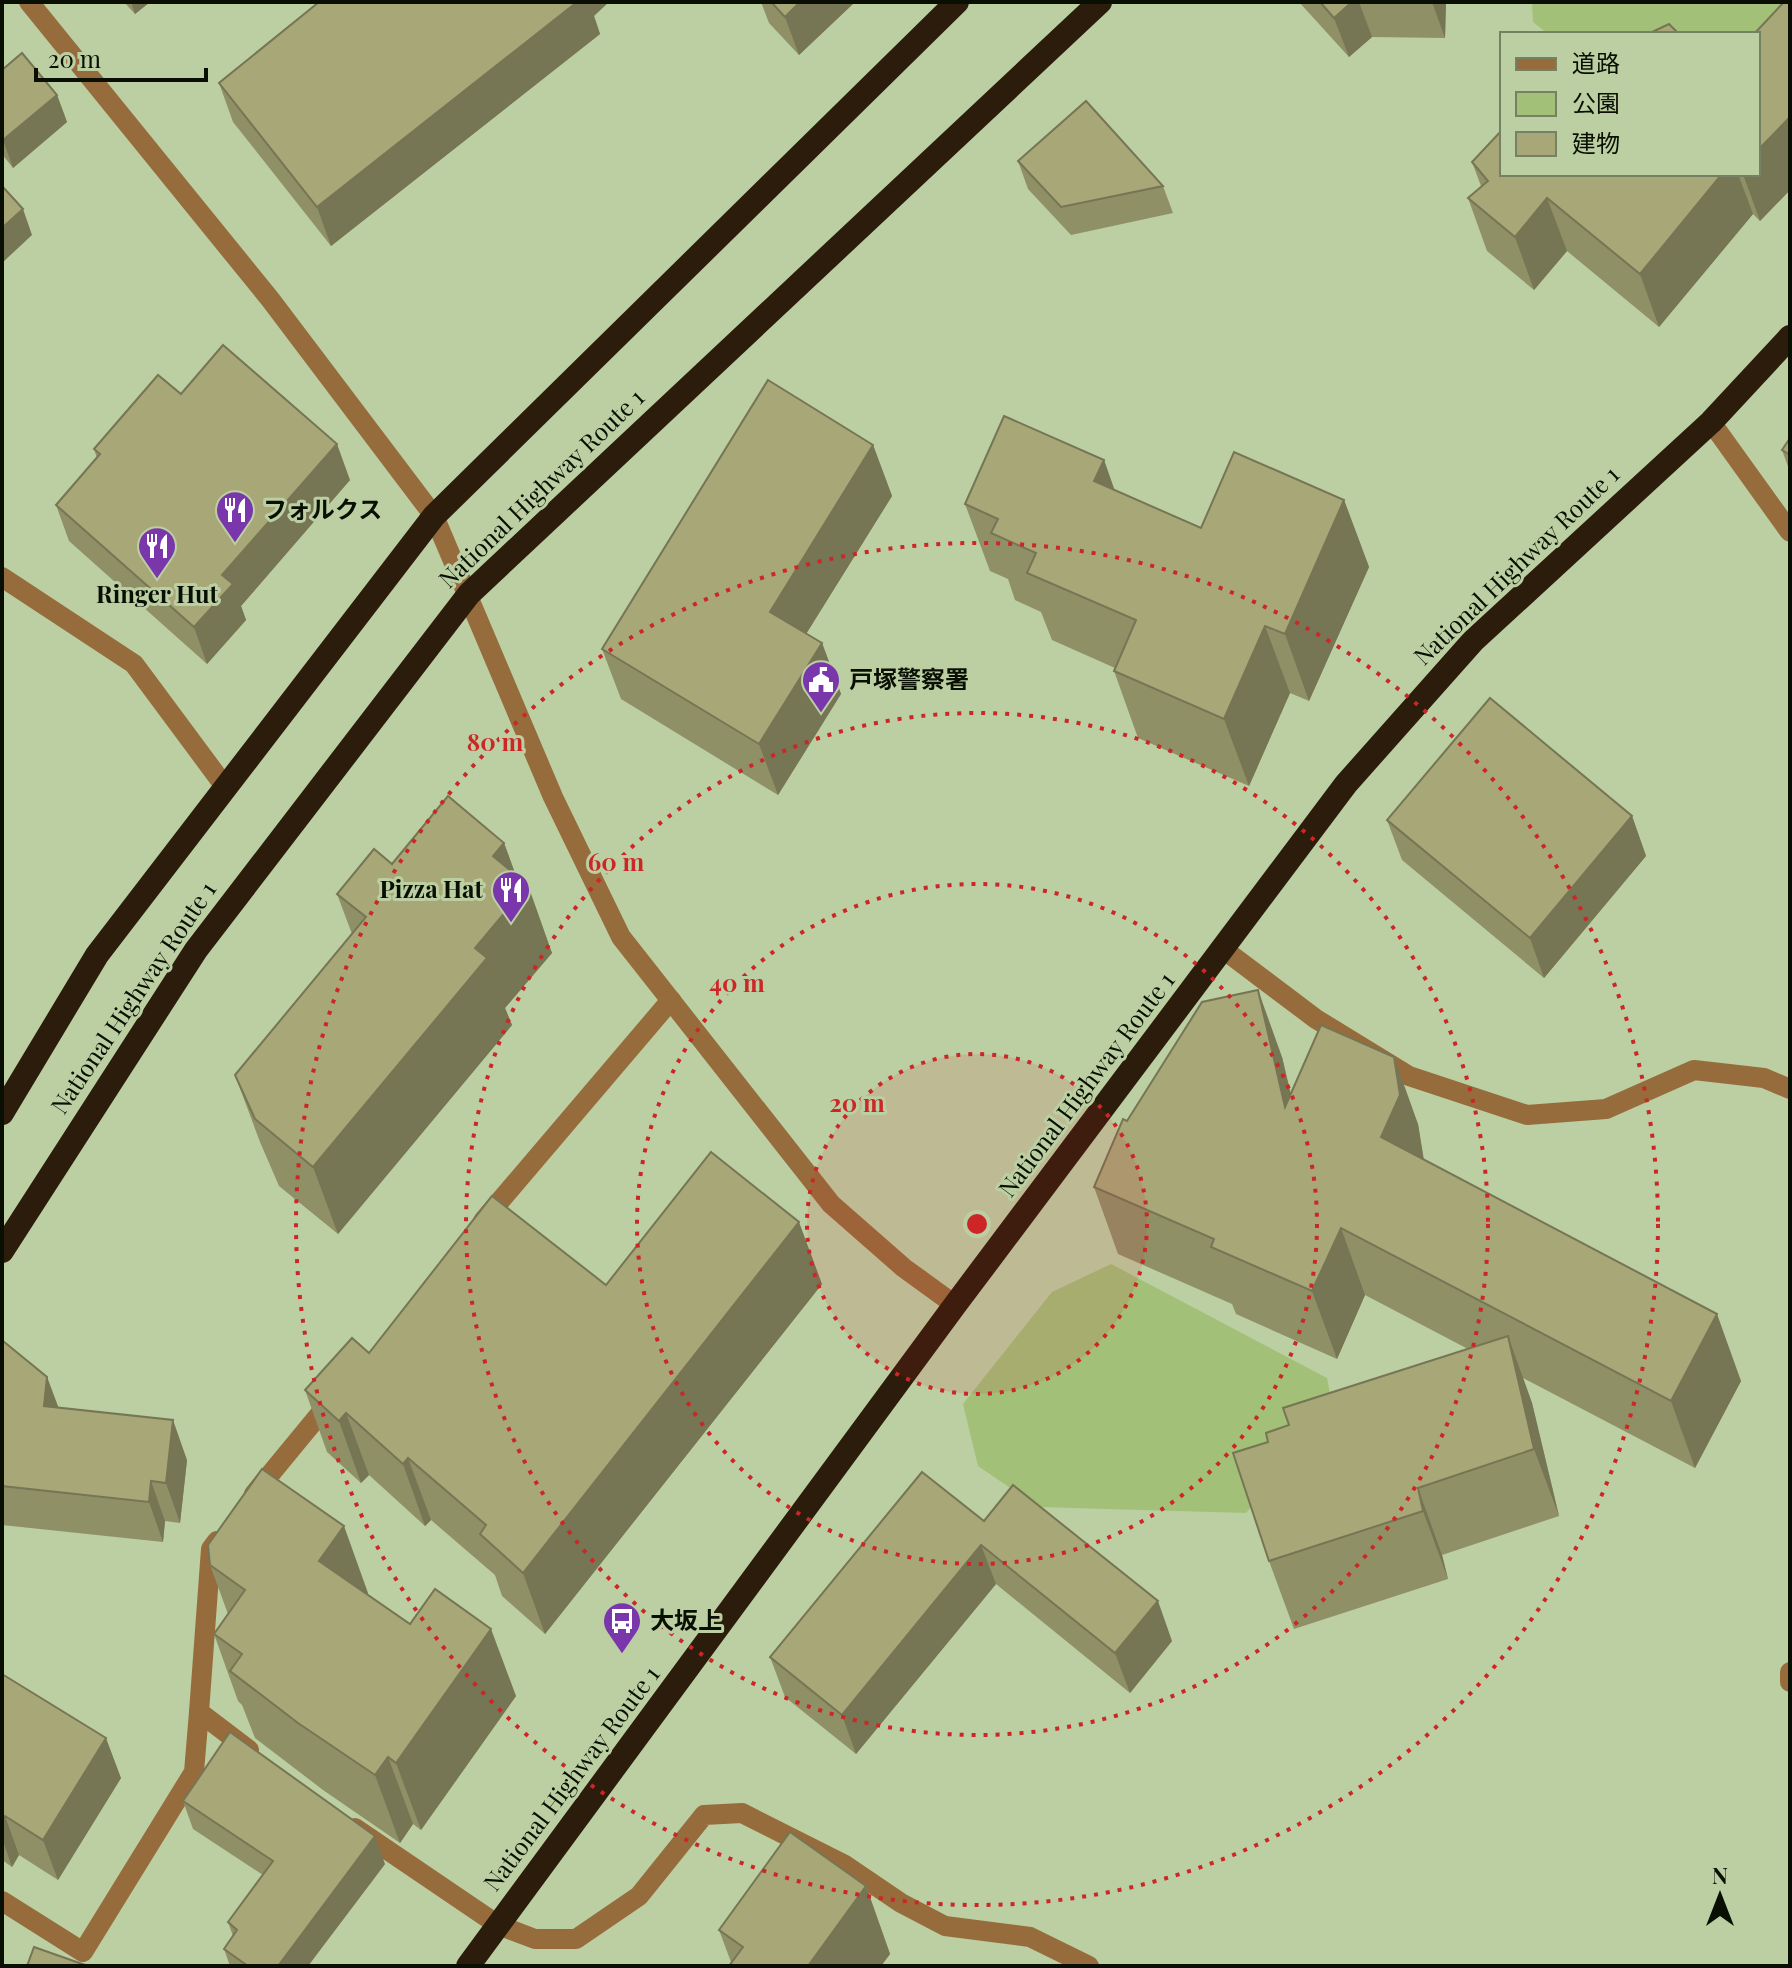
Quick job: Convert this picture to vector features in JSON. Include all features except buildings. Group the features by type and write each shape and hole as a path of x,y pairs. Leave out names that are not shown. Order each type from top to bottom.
{"highway":[{"name":"National Highway Route 1","path":"2,1113 97,955 434,516 957,2"},
{"name":"National Highway Route 1","path":"2,1251 196,950 469,594 1100,2"},
{"name":"National Highway Route 1","path":"468,1966 955,1305 1346,784 1473,641 1711,422 1790,337"}],"street":[{"path":"33,3 270,299 434,516 553,797 621,937 831,1204 904,1268 955,1305"},
{"path":"1711,422 1790,532"},
{"path":"2,577 134,664 226,788"},
{"path":"1223,949 1316,1019 1409,1076 1527,1115 1606,1109 1694,1070 1764,1078 1790,1089"},
{"path":"466,1241 671,1000"},
{"path":"2,1901 83,1952 194,1772 211,1549 343,1386"},
{"path":"1790,1672 1790,1682"},
{"path":"199,1712 268,1765"},
{"path":"340,1817 498,1925 535,1939 576,1939 639,1896 704,1815 742,1813 845,1865 901,1903 945,1926 1030,1937 1089,1966"}],"green space":[{"path":"1532,2 1781,2 1769,64 1760,32 1546,32 1533,22"},
{"path":"1111,1264 1327,1378 1333,1410 1246,1513 1038,1507 978,1466 963,1404 1052,1292"}],"place":[{"name":"フォルクス","path":"235,544"},
{"name":"Ringer Hut","path":"157,580"},
{"name":"戸塚警察署","path":"821,714"},
{"name":"Pizza Hat","path":"511,924"},
{"name":"大坂上","path":"622,1655"}]}
